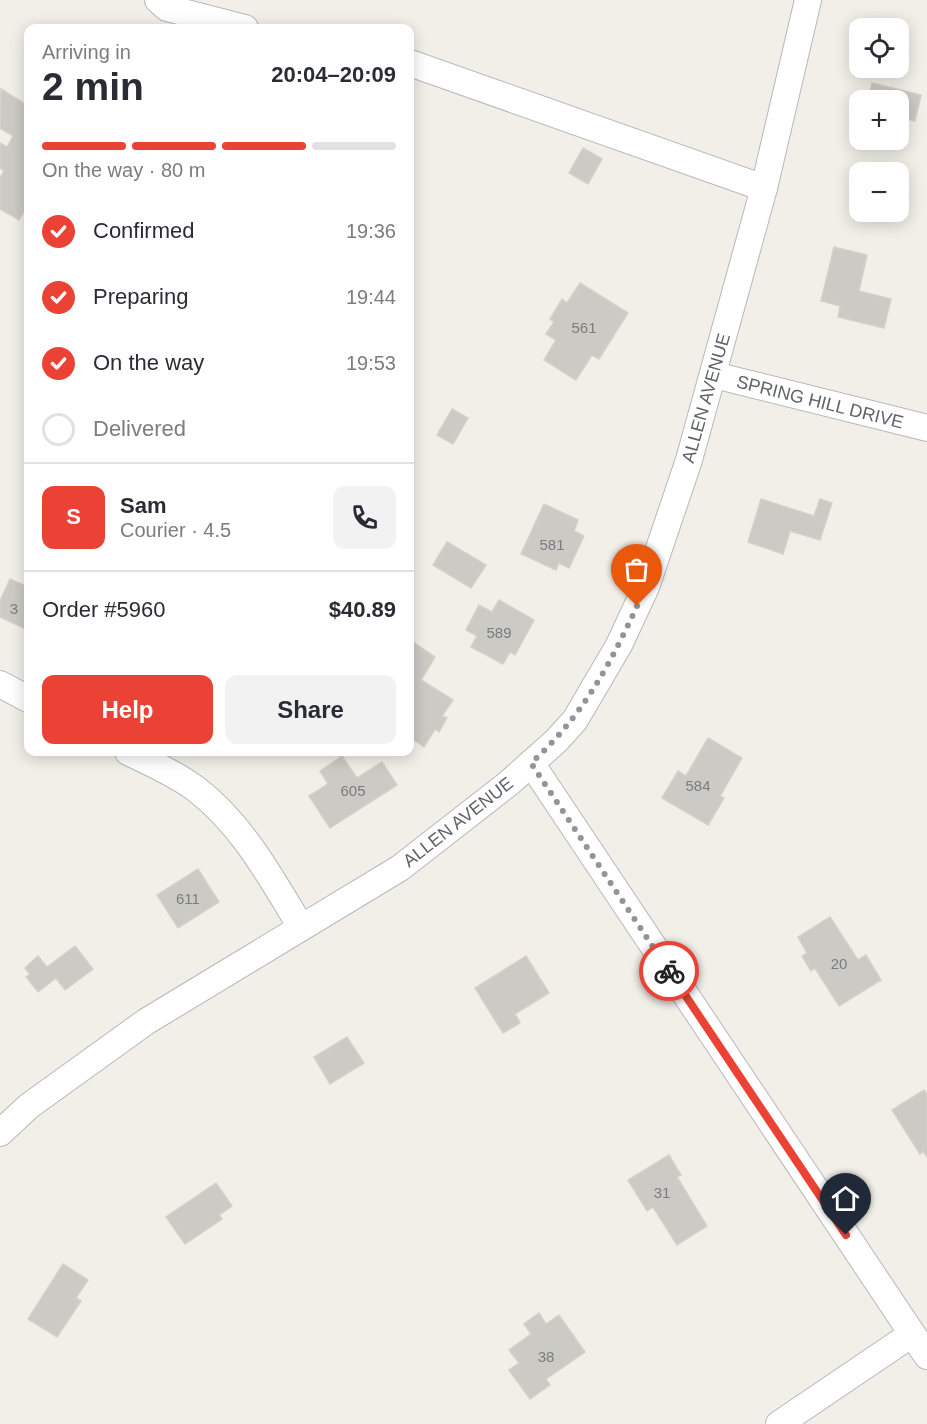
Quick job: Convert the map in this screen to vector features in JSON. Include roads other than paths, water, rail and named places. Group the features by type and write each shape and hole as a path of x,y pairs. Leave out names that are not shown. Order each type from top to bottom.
{"street":[{"path":"158,0 167,8 229,24"},
{"name":"ALLEN AVENUE","path":"0,1133 29,1106 147,1021 400,868 531,763 574,720 619,645 646,587 690,460 764,188 808,0"},
{"path":"414,64 764,188"},
{"name":"SPRING HILL DRIVE","path":"714,375 927,428"},
{"path":"0,684 24,697"},
{"path":"135,756 196,789 216,807 252,848 301,927"},
{"path":"531,763 927,1356"},
{"path":"779,1424 912,1334"}]}
